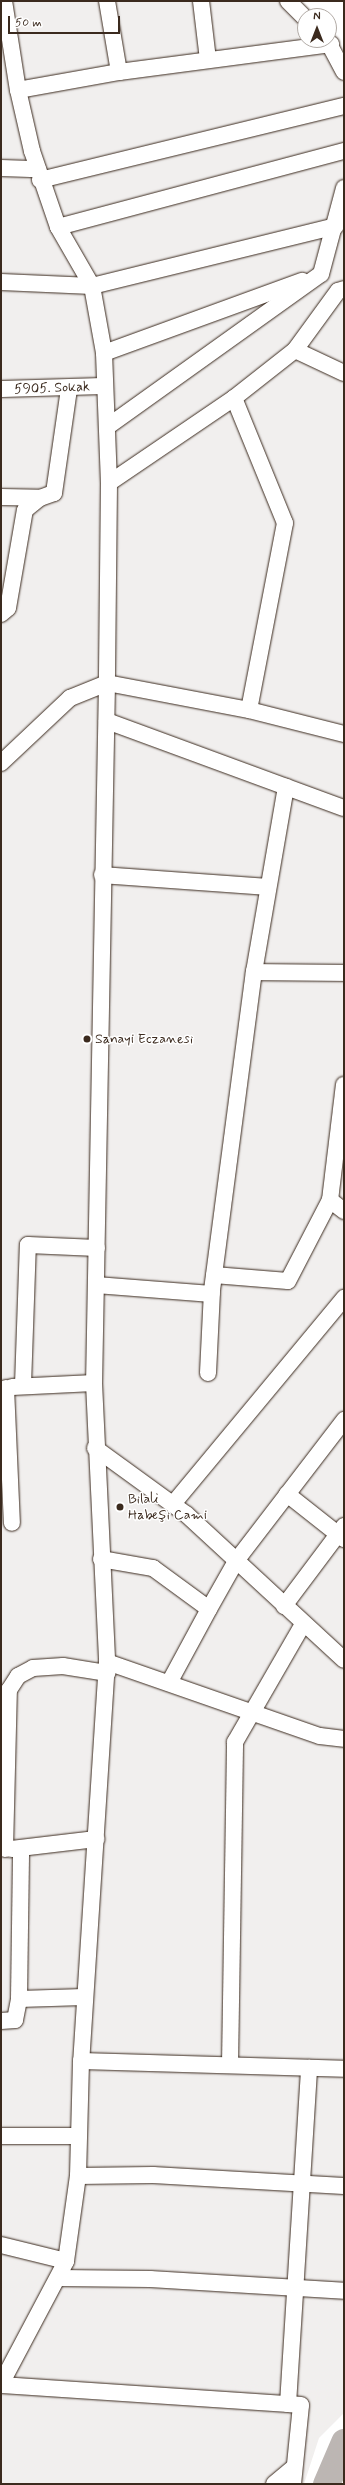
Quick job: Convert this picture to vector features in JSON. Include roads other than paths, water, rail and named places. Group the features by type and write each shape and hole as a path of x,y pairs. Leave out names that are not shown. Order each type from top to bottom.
{"street":[{"path":"4,1 18,90 39,174 58,226 92,286 104,353 103,386 107,428 109,483 107,721 102,875 94,1383 95,1448 107,1667 84,1997 78,2176 66,2261 59,2278 1,2385 301,2405 293,2468 293,2484"},
{"path":"107,1 119,72"},
{"path":"200,1 208,60"},
{"path":"288,1 297,10"},
{"path":"18,90 119,72 297,47"},
{"path":"332,48 344,72"},
{"path":"1,168 39,174 344,106"},
{"path":"58,226 344,151"},
{"path":"107,428 321,274 336,226 344,188"},
{"path":"1,282 92,286 336,226"},
{"path":"104,353 321,274"},
{"path":"109,483 234,398 295,350 338,291 344,289"},
{"path":"295,350 344,374"},
{"name":"5905. Sokak","path":"1,389 69,389 103,386"},
{"path":"3,610 25,510 40,498 54,493 69,389"},
{"path":"234,398 285,523 250,710"},
{"path":"1,497 40,498"},
{"path":"1,763 70,698 107,683 250,710 344,734"},
{"path":"107,721 344,808"},
{"path":"208,1373 214,1275 254,972 286,787"},
{"path":"102,875 268,887"},
{"path":"254,972 344,973"},
{"path":"214,1275 288,1281 330,1200 344,1085"},
{"path":"330,1200 344,1211"},
{"path":"23,1385 28,1245 97,1248"},
{"path":"96,1285 212,1294"},
{"path":"173,1504 344,1298"},
{"path":"12,1522 5,1444 3,1388 23,1385 94,1383"},
{"path":"168,1682 236,1561 344,1421"},
{"path":"95,1448 173,1504 344,1660"},
{"path":"284,1606 342,1533 287,1494"},
{"path":"101,1559 154,1568 209,1609"},
{"path":"230,2065 235,1742 251,1710 303,1624"},
{"path":"1,2021 15,2020 19,1999 9,1849 9,1690 18,1676 33,1668 63,1666 107,1667 168,1682 251,1710 320,1736 344,1739"},
{"path":"9,1849 96,1838"},
{"path":"19,1999 84,1997"},
{"path":"81,2061 344,2069"},
{"path":"288,2404 309,2068"},
{"path":"1,2136 79,2136"},
{"path":"78,2176 152,2175 344,2186"},
{"path":"1,2245 66,2261"},
{"path":"59,2278 150,2279 344,2291"},
{"path":"274,2484 293,2468"}],"waterway":[{"path":"326,2484 344,2442"}],"place":[{"name":"Sanayi Eczanesi","path":"87,1039"},
{"name":"Bilali Habeşi Cami","path":"120,1507"}]}
